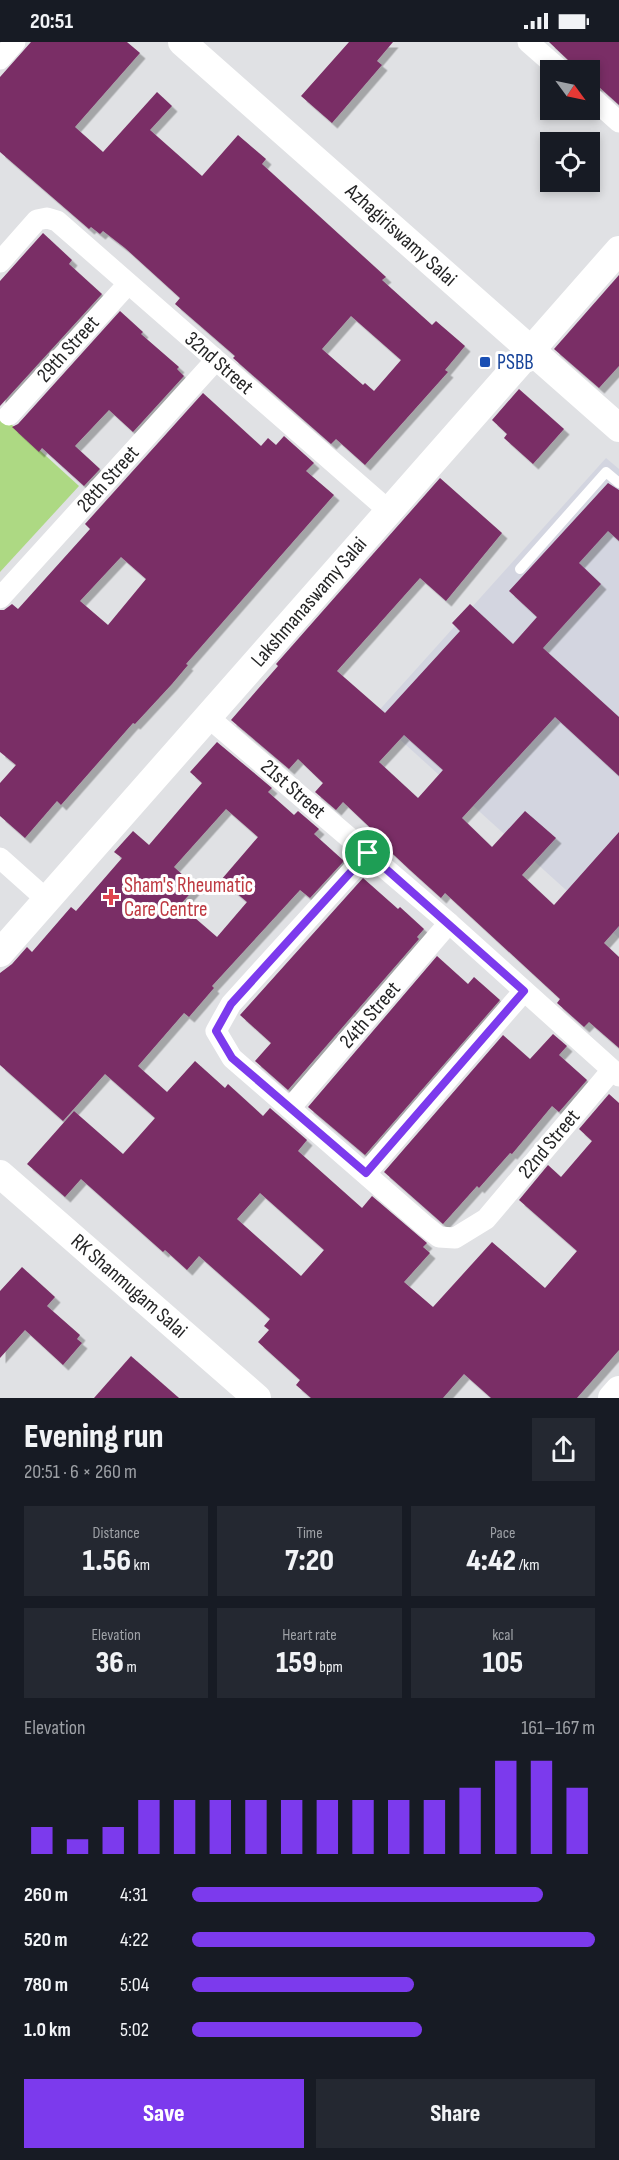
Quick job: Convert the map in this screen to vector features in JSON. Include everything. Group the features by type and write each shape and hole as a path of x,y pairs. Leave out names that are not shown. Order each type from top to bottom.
{"street":[{"path":"0,59 15,42"},
{"name":"Azhagiriswamy Salai","path":"182,42 619,428"},
{"path":"528,42 549,60"},
{"path":"600,105 619,122"},
{"name":"32nd Street","path":"0,262 37,220 47,218 57,221 389,511"},
{"name":"Lakshmanaswamy Salai","path":"0,953 619,250"},
{"name":"29th Street","path":"9,415 128,284"},
{"name":"28th Street","path":"0,598 215,360"},
{"name":"21st Street","path":"208,717 449,923 615,1073"},
{"name":"22nd Street","path":"368,853 231,1004 216,1031 232,1058 439,1237 454,1238 486,1219 615,1073"},
{"path":"0,858 47,900"},
{"name":"24th Street","path":"290,1108 449,923"},
{"path":"366,1173 524,991"},
{"name":"RK Shanmugam Salai","path":"0,1174 257,1398"},
{"path":"612,1398 619,1390"}],"lane":[{"path":"520,569 606,472 619,483"}],"shaded area":[{"path":"606,458 619,469 619,938 374,716"}],"green space":[{"path":"0,414 79,486 0,572"}],"building":[{"path":"31,42 127,42 140,53 75,127 103,152 157,92 172,106 150,130 202,176 238,135 266,159 262,164 386,277 382,280 432,325 436,321 465,346 445,370 448,372 365,465 336,439 331,444 233,358 235,356 175,304 180,298 125,248 103,231 100,234 91,227 89,229 0,152 0,77","holes":["351,316 401,360 374,391 365,383 363,385 322,349"]},
{"path":"349,42 393,42 377,61 382,65 332,123 301,96"},
{"path":"549,42 619,42 619,105 600,88 600,60 568,60"},
{"path":"43,233 72,260 69,264 102,294 0,406 0,281"},
{"path":"619,275 619,366 599,388 554,349"},
{"path":"120,311 143,332 141,334 179,367 177,369 184,376 133,432 109,410 75,446 100,469 84,486 42,448 39,452 12,427 18,424"},
{"path":"519,389 564,429 533,464 504,438 507,434 492,420"},
{"path":"203,393 261,446 268,438 276,445 284,436 314,463 306,471 334,495 186,664 188,665 172,684 135,724 133,723 61,805 57,801 25,838 0,816 0,783 16,765 0,752 0,610 12,604 18,609 90,529 85,524","holes":["121,557 146,579 108,625 80,601"]},
{"path":"440,478 502,533 446,601 420,578 337,671 385,713 460,631 452,623 470,604 513,644 537,617 509,591 608,483 619,490 619,541 608,531 579,563 601,584 543,648 619,717 619,776 555,717 462,818 492,847 525,811 556,838 522,875 554,905 619,832 619,926 604,943 619,957 619,1048 589,1022 584,1027 557,1003 560,999 445,893 441,898 410,870 379,841 381,838 343,802 336,810 315,792 323,783 298,759 289,769 231,720 278,666 276,664","holes":["404,735 443,770 418,798 379,762"]},
{"path":"217,742 272,788 268,792 294,815 298,811 319,829 314,834 344,861 310,898 300,890 212,986 214,988 189,1017 184,1013 138,1066 167,1092 195,1061 225,1088 228,1084 263,1116 270,1108 307,1140 298,1151 362,1208 372,1196 427,1243 423,1247 430,1253 404,1282 433,1307 492,1242 545,1288 577,1251 519,1200 548,1165 561,1177 592,1141 579,1129 609,1094 619,1103 619,1350 577,1398 491,1398 464,1374 443,1398 311,1398 296,1385 300,1380 258,1342 269,1330 264,1326 270,1319 199,1256 187,1270 165,1250 163,1252 81,1179 65,1197 27,1164 74,1111 123,1154 155,1118 105,1074 63,1121 0,1065 0,973 12,964 27,947 32,952 71,907 76,911 122,858 114,852 133,831 149,845 202,783 190,772","holes":["226,809 258,837 221,880 247,902 217,937 180,905 196,887 174,867","260,1193 324,1250 301,1276 237,1219"]},
{"path":"363,878 424,929 417,937 419,939 288,1090 255,1061 271,1043 240,1015"},
{"path":"437,956 468,984 474,977 500,1000 365,1155 308,1107"},
{"path":"553,1034 567,1046 559,1055 587,1080 559,1112 552,1106 512,1154 510,1153 479,1188 477,1186 443,1224 384,1172 503,1035 530,1059"},
{"path":"22,1267 55,1297 47,1306 80,1335 77,1339 82,1343 63,1365 25,1330 0,1358 0,1291"},
{"path":"131,1356 179,1398 94,1398"}],"place":[{"name":"PSBB","path":"485,362"},
{"name":"Sham's Rheumatic Care Centre","path":"111,897"}],"route":[{"path":"368,853 524,991 366,1173 232,1058 216,1031 231,1004 368,853"}]}
